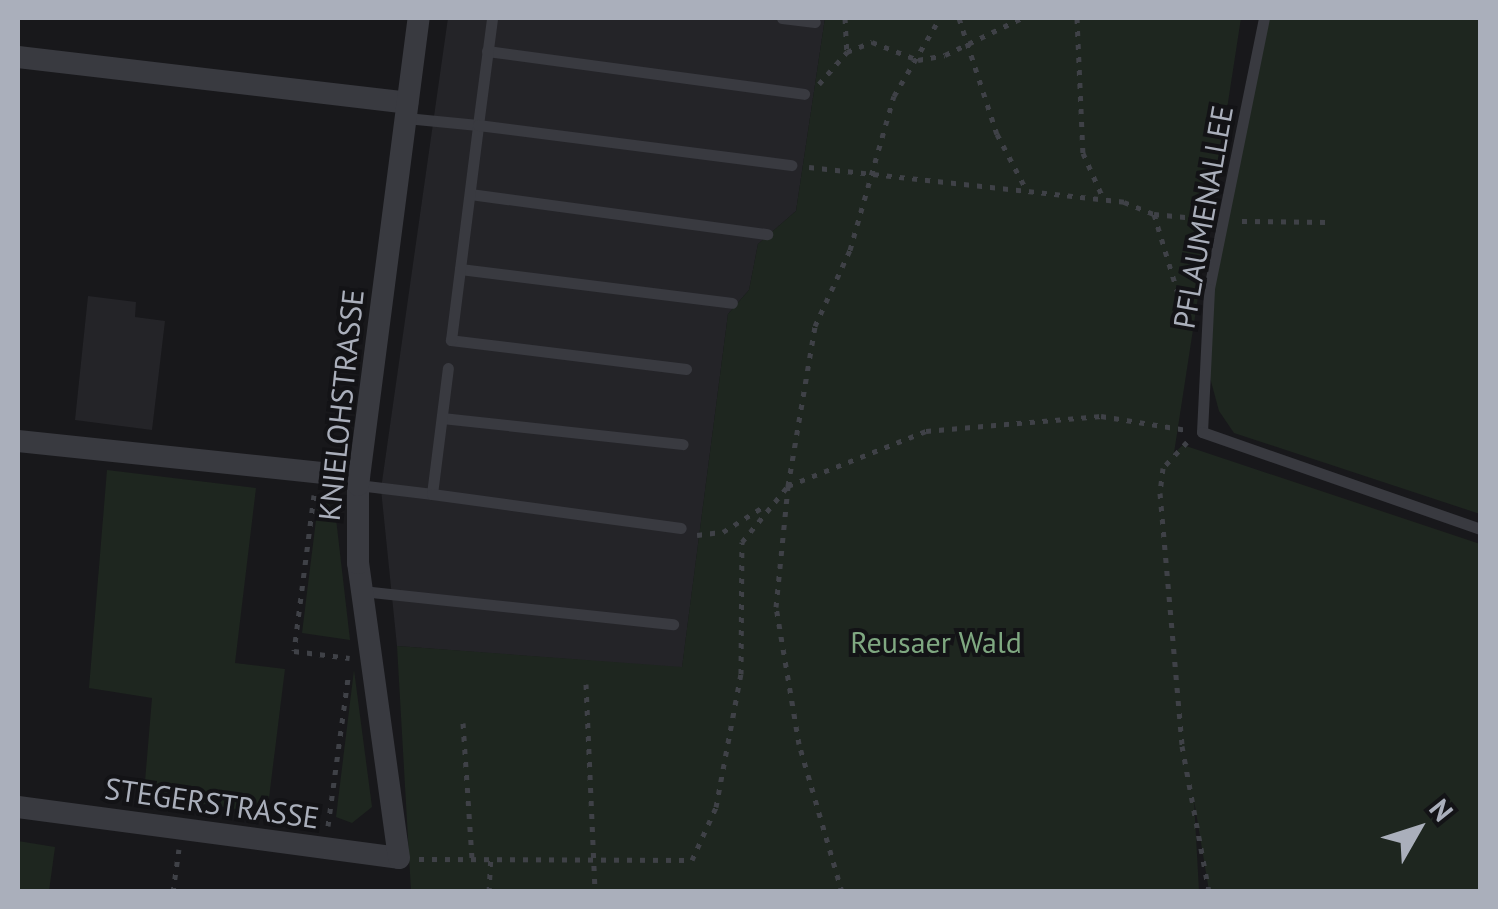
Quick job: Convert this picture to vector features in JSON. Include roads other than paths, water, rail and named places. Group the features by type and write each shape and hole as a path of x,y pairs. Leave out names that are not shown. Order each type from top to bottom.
{"street":[{"name":"KNIELOHSTRASSE","path":"399,858 360,657 358,481 419,18"},
{"path":"18,57 406,110"},
{"path":"18,441 317,472 358,481"},
{"name":"STEGERSTRASSE","path":"18,807 399,858"}],"lane":[{"path":"492,18 451,340 686,369"},
{"path":"782,18 815,22"},
{"name":"PFLAUMENALLEE","path":"1264,18 1209,289 1202,432 1480,529"},
{"path":"488,51 804,94"},
{"path":"406,110 478,125 791,165"},
{"path":"470,194 767,234"},
{"path":"460,269 732,303"},
{"path":"432,494 448,368"},
{"path":"442,418 682,444"},
{"path":"358,481 680,528"},
{"path":"362,591 673,624"}],"park label":[{"name":"Reusaer Wald","path":"936,642"}]}
